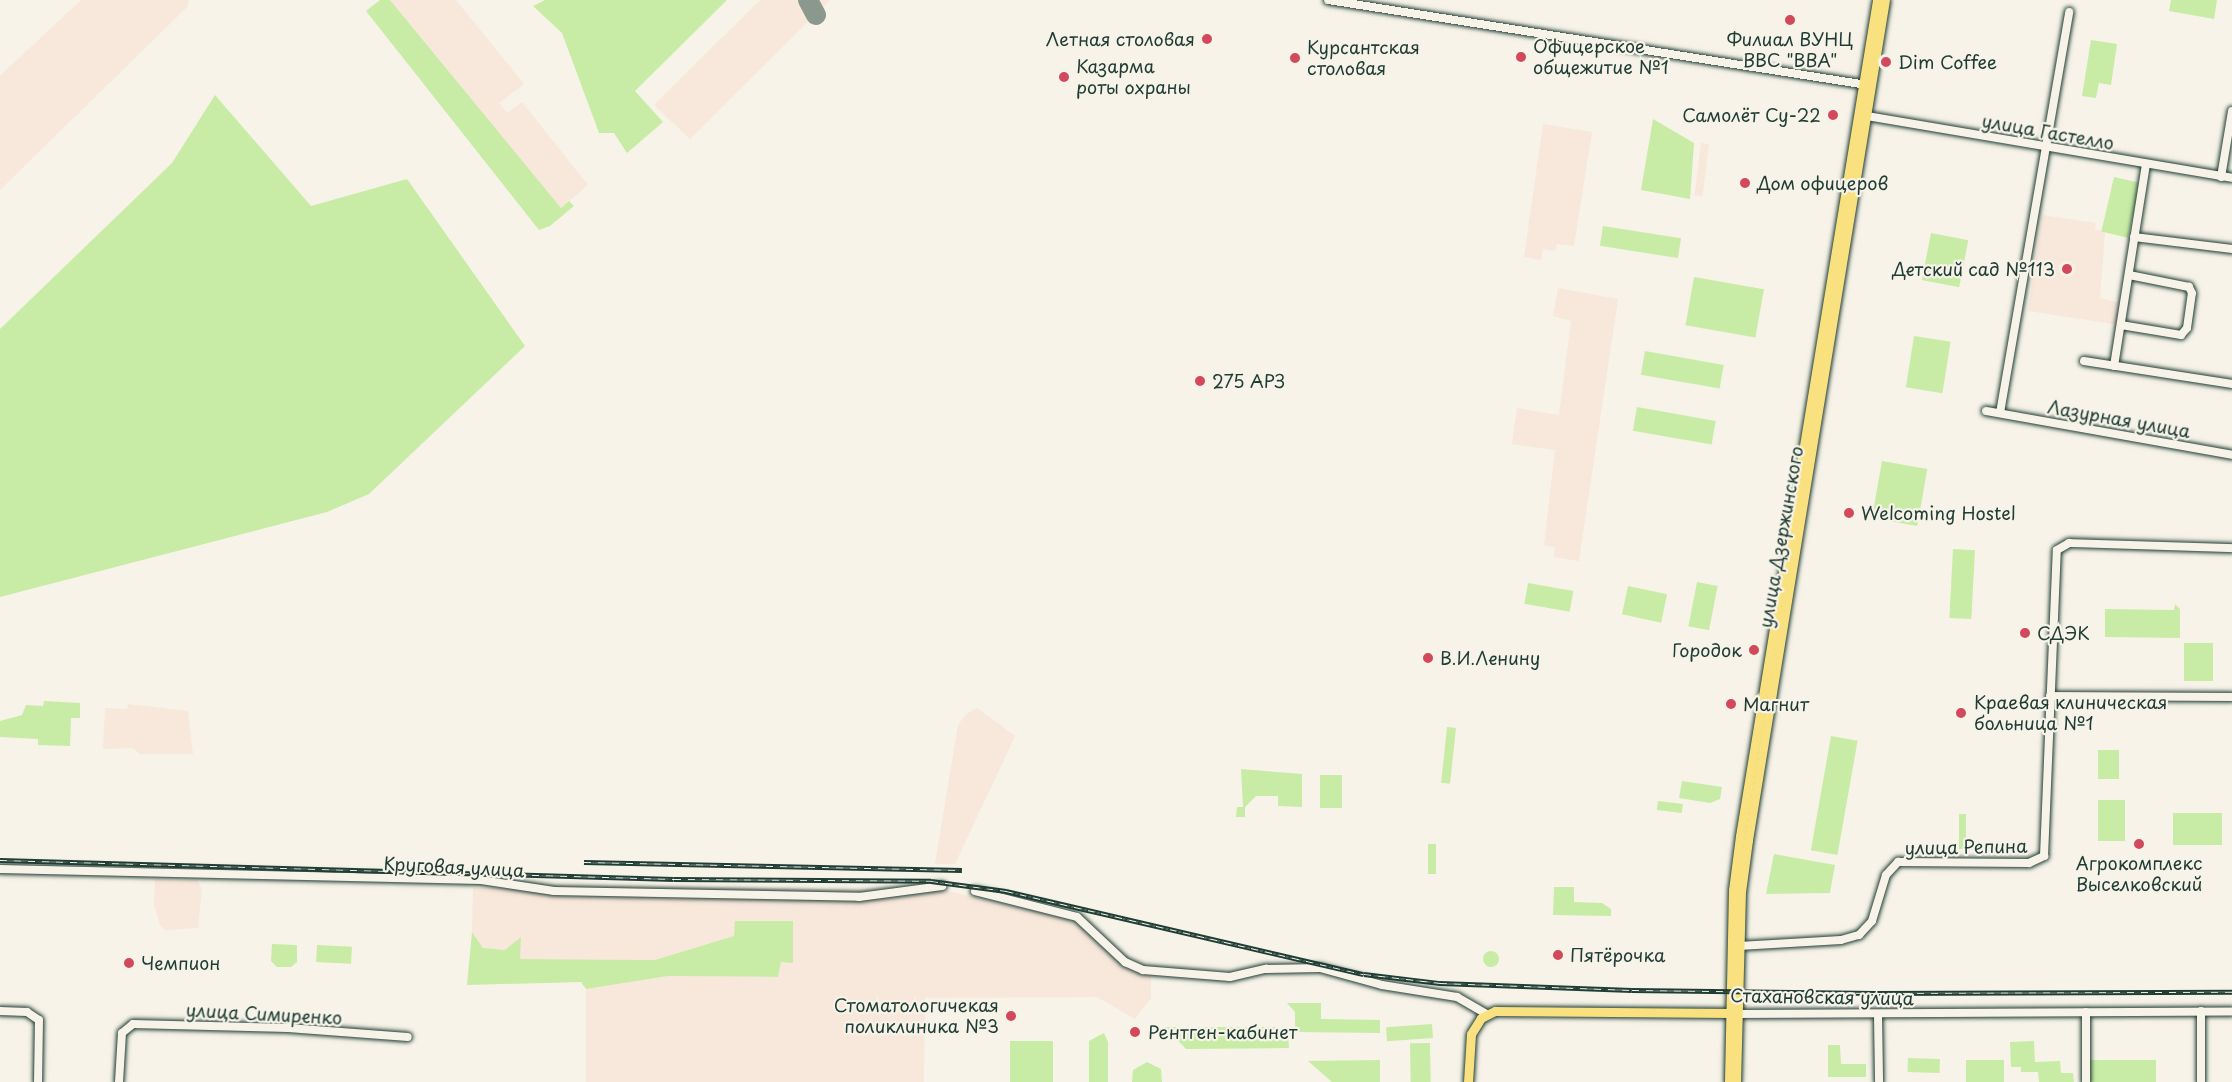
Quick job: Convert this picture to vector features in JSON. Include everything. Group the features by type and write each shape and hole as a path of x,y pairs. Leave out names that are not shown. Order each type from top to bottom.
{"main road":[{"name":"улица Дзержинского","path":"1868,85 1876,0"},
{"name":"улица Дзержинского","path":"1729,1082 1748,840 1868,85 1885,0"},
{"name":"улица Дзержинского","path":"1736,1082 1733,1014 1733,890 1742,825 1863,116"},
{"name":"Стахановская улица","path":"1487,1014 1527,1009 1733,1014"},
{"path":"1468,1082 1471,1034 1487,1014"}],"street":[{"path":"1328,0 1868,85"},
{"path":"2000,413 2044,146 2069,12"},
{"path":"2221,177 2232,111"},
{"name":"улица Гастелло","path":"1863,116 2232,178"},
{"path":"2114,366 2146,165"},
{"path":"2134,237 2232,249"},
{"path":"2121,325 2181,335 2187,328 2192,293 2189,287 2129,275"},
{"path":"2084,361 2232,384"},
{"name":"Лазурная улица","path":"1986,411 2232,455"},
{"name":"улица Репина","path":"1739,946 1841,940 1859,934 1872,921 1886,875 1898,862 2029,863 2044,856 2055,559 2062,545 2232,548"},
{"path":"2050,696 2232,697"},
{"name":"Круговая улица","path":"0,868 481,880 554,891 860,897 942,886"},
{"path":"975,891 1077,916 1125,963 1143,970 1230,977 1266,969 1320,968 1382,985 1457,997 1487,1014"},
{"path":"0,1011 36,1015 41,1026 38,1082"},
{"path":"2201,1011 2201,1082"},
{"name":"Стахановская улица","path":"1733,1014 1878,1015 2232,1011"},
{"path":"2086,1012 2086,1082"},
{"path":"1878,1015 1879,1082"},
{"name":"улица Симиренко","path":"119,1082 122,1033 133,1024 288,1028 408,1037"}],"shaded area":[{"path":"81,0 189,0 187,7 0,190 0,76"},
{"path":"390,0 456,0 524,84 499,103 507,113 522,102 588,185 561,208"},
{"path":"760,0 830,0 690,139 654,105"},
{"path":"1543,124 1592,132 1574,246 1557,244 1555,251 1543,249 1541,260 1524,257"},
{"path":"1701,143 1709,144 1702,197 1695,196"},
{"name":"Детский сад №113","path":"2042,215 2096,223 2095,230 2105,231 2100,298 2121,303 2119,321 2113,324 2028,311"},
{"path":"1558,288 1618,299 1579,561 1554,557 1555,547 1544,545 1555,450 1512,444 1517,408 1559,415 1571,321 1553,316"},
{"path":"128,704 188,711 193,754 140,754 133,748 103,749 105,708 127,709"},
{"path":"977,708 1015,736 955,864 935,864 958,725 965,715"},
{"path":"155,879 197,880 202,889 198,928 165,930 160,925 154,905"},
{"path":"522,884 948,891 1065,918 1085,929 1127,969 1151,976 1151,998 1135,1019 1097,997 925,998 924,1082 586,1082 586,989 668,976 778,977 781,962 793,962 735,921 735,936 655,960 520,959 505,950 483,948 472,932 473,888 517,888"}],"green space":[{"path":"380,0 390,0 561,208 569,201 574,206 550,226 539,230 366,11"},
{"path":"545,0 727,0 635,91 663,122 627,153 614,133 599,133 562,33 533,6"},
{"path":"2171,0 2217,0 2214,19 2169,11"},
{"path":"2091,40 2117,44 2111,85 2099,83 2096,98 2082,96"},
{"path":"215,95 311,206 407,179 525,346 369,494 327,512 0,597 0,329 172,163"},
{"path":"1653,119 1694,143 1690,199 1641,190"},
{"path":"2114,177 2140,183 2128,238 2101,232"},
{"path":"1603,226 1681,238 1678,258 1600,246"},
{"path":"1931,233 1968,240 1959,287 1922,280"},
{"path":"1694,277 1764,289 1755,338 1685,325"},
{"path":"1914,336 1951,342 1942,393 1906,387"},
{"path":"1645,351 1724,365 1720,389 1641,375"},
{"path":"1637,407 1716,421 1712,445 1633,431"},
{"path":"1882,461 1927,469 1917,526 1872,518"},
{"path":"1953,549 1975,550 1971,619 1949,618"},
{"path":"1697,582 1718,586 1709,630 1688,626"},
{"path":"1528,583 1573,591 1570,612 1524,604"},
{"path":"1628,586 1667,594 1661,623 1622,614"},
{"path":"2175,604 2180,609 2180,638 2105,637 2105,609 2174,610"},
{"path":"2184,643 2213,643 2213,681 2184,681"},
{"path":"44,701 80,703 80,718 71,718 70,746 38,745 38,739 0,737 0,721 22,715 26,705 43,706"},
{"path":"1447,727 1456,728 1450,784 1441,783"},
{"path":"1831,736 1858,741 1837,855 1811,850"},
{"path":"2098,750 2119,750 2119,779 2098,779"},
{"path":"1241,769 1302,774 1302,807 1278,806 1278,796 1256,796 1245,807 1245,817 1236,817 1237,807 1243,807"},
{"path":"1320,775 1342,775 1342,808 1320,808"},
{"path":"1682,781 1722,787 1720,799 1710,803 1679,798"},
{"path":"2098,800 2125,800 2125,841 2098,841"},
{"path":"1658,801 1683,804 1682,813 1657,810"},
{"path":"2173,813 2222,813 2222,845 2173,845"},
{"path":"1959,814 1966,814 1966,849 1959,849"},
{"path":"1428,844 1436,844 1436,874 1428,874"},
{"path":"1774,854 1835,865 1830,893 1766,894"},
{"path":"1554,887 1574,887 1574,902 1602,903 1611,909 1611,916 1553,915"},
{"path":"735,921 793,921 793,963 781,962 778,977 668,976 586,989 581,982 467,985 472,932 483,948 505,950 521,937 520,959 655,960 734,936"},
{"path":"272,944 297,945 297,962 291,967 277,967 271,961"},
{"path":"317,945 352,947 351,964 316,962"},
{"path":"1488,951 1494,951 1499,959 1497,965 1488,967 1483,962 1483,956"},
{"path":"1287,1003 1321,1003 1321,1019 1380,1020 1380,1033 1295,1032 1295,1012"},
{"path":"1432,1024 1433,1038 1387,1041 1386,1027"},
{"path":"1165,1027 1276,1027 1288,1035 1289,1048 1186,1049"},
{"path":"1104,1033 1108,1042 1108,1082 1089,1082 1089,1041"},
{"path":"1010,1041 1053,1041 1053,1082 1010,1082"},
{"path":"2034,1041 2035,1062 2060,1061 2061,1073 2073,1073 2074,1082 2039,1082 2038,1072 2021,1072 2021,1067 2011,1067 2010,1042"},
{"path":"1410,1043 1430,1043 1431,1082 1411,1082"},
{"path":"1828,1045 1840,1045 1841,1064 1866,1064 1866,1077 1828,1077"},
{"path":"1908,1058 1940,1059 1939,1073 1908,1072"},
{"path":"1380,1060 1380,1082 1332,1082 1308,1061"},
{"path":"1966,1060 2004,1060 2004,1082 1966,1082"},
{"path":"2090,1060 2156,1060 2156,1082 2090,1082"},
{"path":"1147,1062 1161,1069 1162,1082 1132,1082 1133,1070"}],"taxiway":[{"path":"808,0 816,15"}],"railway":[{"path":"0,860 674,879 931,881 1006,891 1364,974 1440,983 1632,990 1875,993 2232,992"},
{"path":"584,862 962,870"}],"place":[{"name":"Филиал ВУНЦ ВВС \"ВВА\"","path":"1790,20"},
{"name":"Летная столовая","path":"1207,39"},
{"name":"Офицерское общежитие №1","path":"1521,57"},
{"name":"Курсантская столовая","path":"1295,58"},
{"name":"Dim Coffee","path":"1886,62"},
{"name":"Казарма роты охраны","path":"1064,77"},
{"name":"Самолёт Су-22","path":"1833,115"},
{"name":"Дом офицеров","path":"1745,183"},
{"name":"Детский сад №113","path":"2067,269"},
{"name":"275 АРЗ","path":"1200,381"},
{"name":"Welcoming Hostel","path":"1849,513"},
{"name":"СДЭК","path":"2025,633"},
{"name":"Городок","path":"1754,650"},
{"name":"В.И.Ленину","path":"1428,658"},
{"name":"Магнит","path":"1731,704"},
{"name":"Краевая клиническая больница №1","path":"1961,713"},
{"name":"Агрокомплекс Выселковский","path":"2139,844"},
{"name":"Пятёрочка","path":"1558,955"},
{"name":"Чемпион","path":"129,963"},
{"name":"Стоматологичекая поликлиника №3","path":"1011,1016"},
{"name":"Рентген-кабинет","path":"1135,1032"}]}
